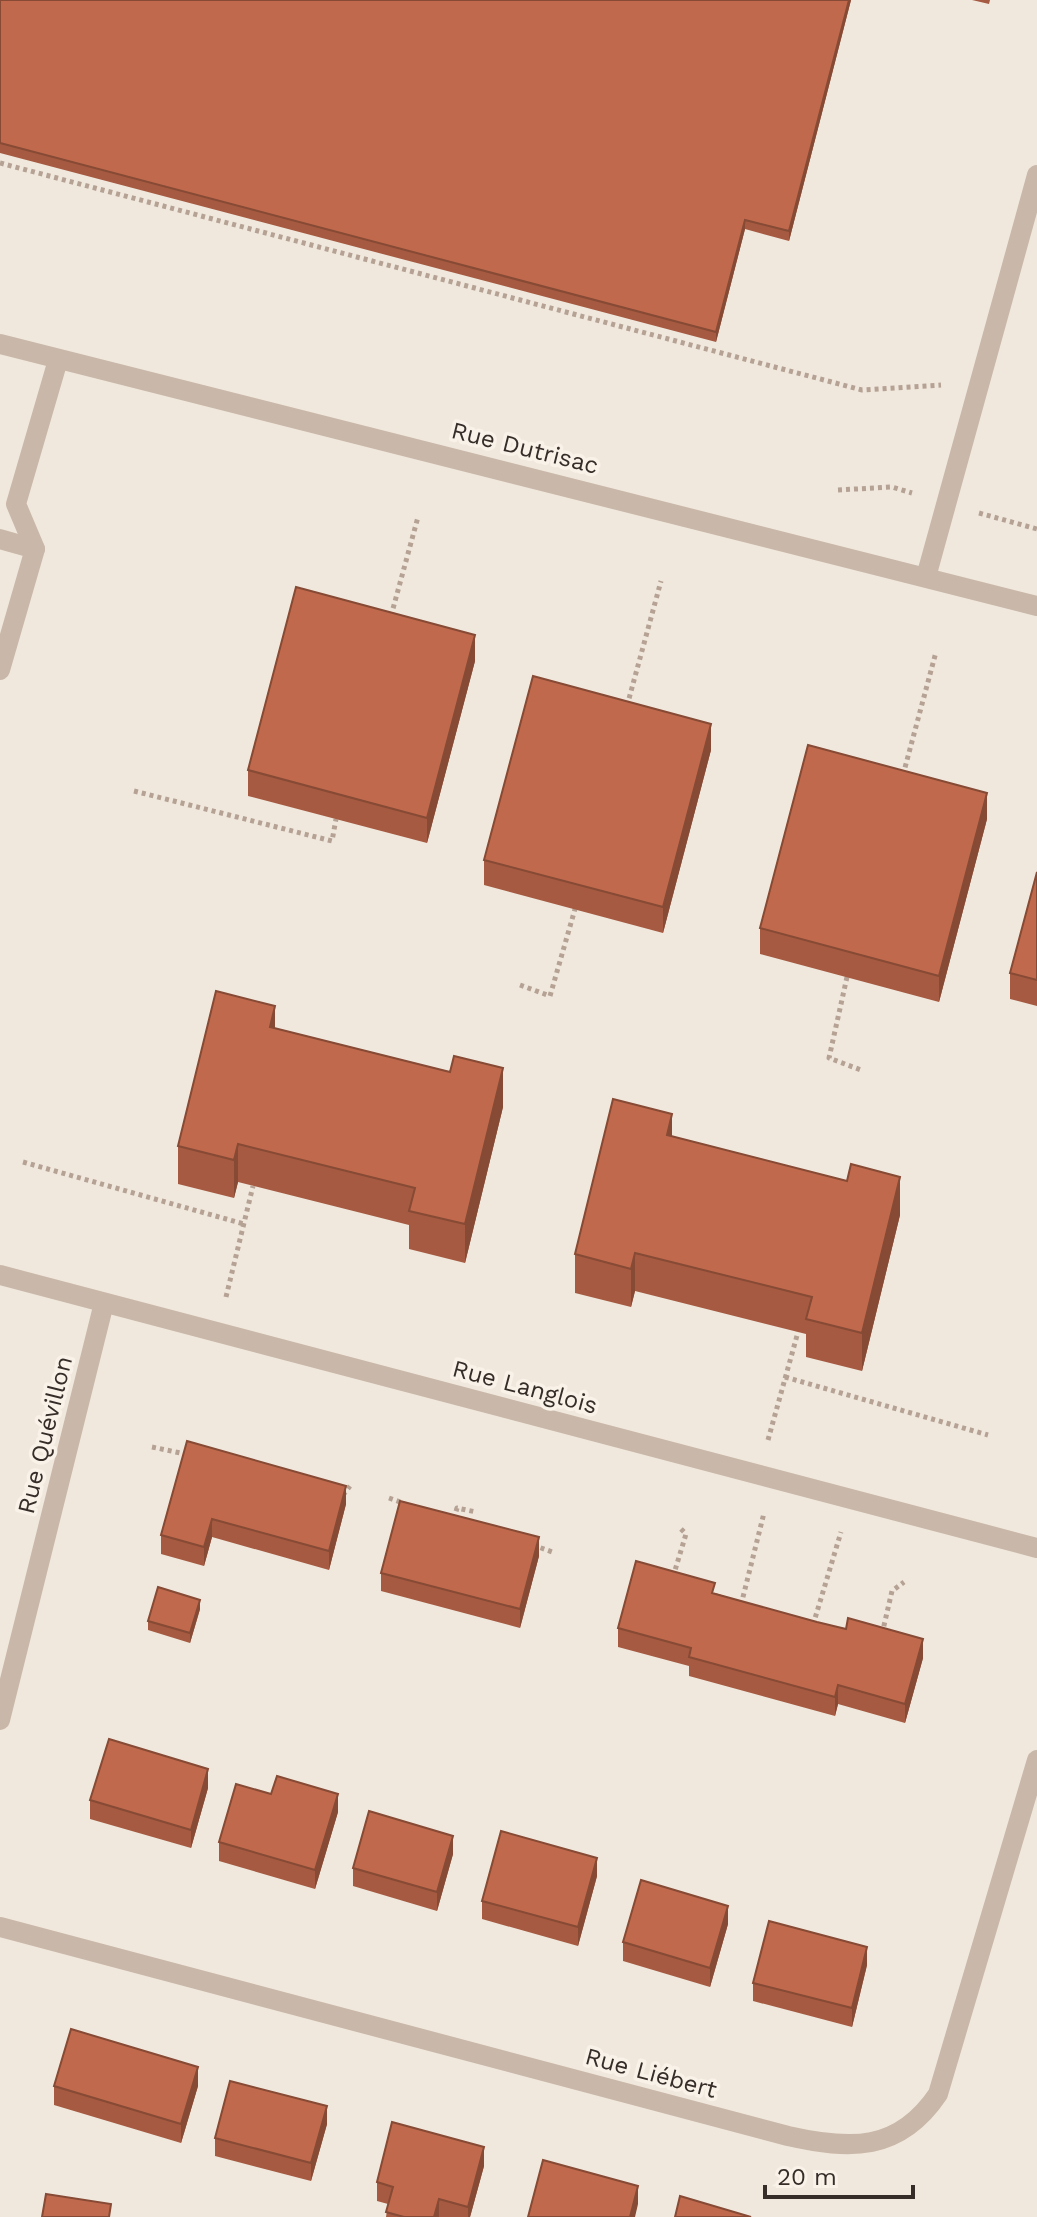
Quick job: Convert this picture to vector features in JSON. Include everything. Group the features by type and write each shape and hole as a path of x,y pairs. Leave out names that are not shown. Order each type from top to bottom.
{"street":[{"path":"926,577 1037,175"},
{"name":"Rue Dutrisac","path":"0,344 1037,606"},
{"path":"0,670 35,549 16,504 58,360"},
{"path":"0,539 35,549"},
{"name":"Rue Langlois","path":"0,1275 1037,1548"},
{"name":"Rue Quévillon","path":"0,1720 104,1303"},
{"name":"Rue Liébert","path":"0,1927 788,2136 859,2146 898,2133 927,2111 938,2094 1037,1760"}],"path":[{"path":"0,163 862,390 980,382"},
{"path":"390,621 418,517"},
{"path":"625,711 661,581"},
{"path":"901,781 936,652"},
{"path":"134,791 332,841 336,819"},
{"path":"520,985 550,996 575,909"},
{"path":"847,977 829,1058 861,1070"},
{"path":"23,1162 244,1224"},
{"path":"226,1298 253,1186"},
{"path":"768,1440 798,1332"},
{"path":"785,1377 988,1435"},
{"path":"152,1447 194,1456"},
{"path":"337,1502 350,1486"},
{"path":"389,1498 412,1506"},
{"path":"451,1533 457,1508 476,1512"},
{"path":"737,1618 764,1512"},
{"path":"676,1591 672,1580 686,1534 679,1527"},
{"path":"809,1638 841,1532"},
{"path":"527,1543 555,1553"},
{"path":"879,1645 892,1591 904,1582"}],"building":[{"path":"0,0 849,0 789,231 745,220 716,332 0,143"},
{"path":"296,587 475,635 427,818 248,770"},
{"path":"533,676 711,724 663,907 484,860"},
{"path":"808,745 987,793 939,976 760,928"},
{"path":"1037,872 1037,980 1010,973"},
{"path":"216,991 275,1006 270,1027 450,1072 454,1056 503,1068 465,1224 409,1211 415,1188 238,1144 234,1160 178,1146"},
{"path":"613,1099 672,1114 667,1135 847,1181 851,1164 900,1177 862,1333 806,1319 812,1297 635,1253 631,1269 575,1254"},
{"path":"187,1441 346,1486 329,1551 212,1519 204,1547 161,1535"},
{"path":"400,1501 539,1537 520,1609 381,1573"},
{"path":"636,1561 715,1583 712,1593 817,1622 846,1629 848,1618 923,1639 905,1704 838,1685 835,1697 689,1657 691,1648 618,1628"},
{"path":"158,1587 200,1600 190,1633 148,1621"},
{"path":"109,1739 208,1769 191,1830 90,1800"},
{"path":"277,1776 338,1794 315,1870 219,1842 236,1784 271,1794"},
{"path":"369,1811 453,1836 437,1892 353,1868"},
{"path":"501,1831 597,1858 578,1927 482,1901"},
{"path":"641,1880 728,1906 710,1968 623,1942"},
{"path":"769,1921 867,1947 852,2008 753,1983"},
{"path":"71,2029 198,2067 181,2124 54,2086"},
{"path":"230,2081 327,2106 311,2163 215,2138"},
{"path":"392,2122 484,2147 468,2207 439,2199 434,2217 404,2217 386,2212 393,2187 377,2182"},
{"path":"543,2160 638,2186 630,2217 528,2217"},
{"path":"46,2194 111,2204 109,2217 42,2217"},
{"path":"680,2196 751,2217 675,2217"}]}
